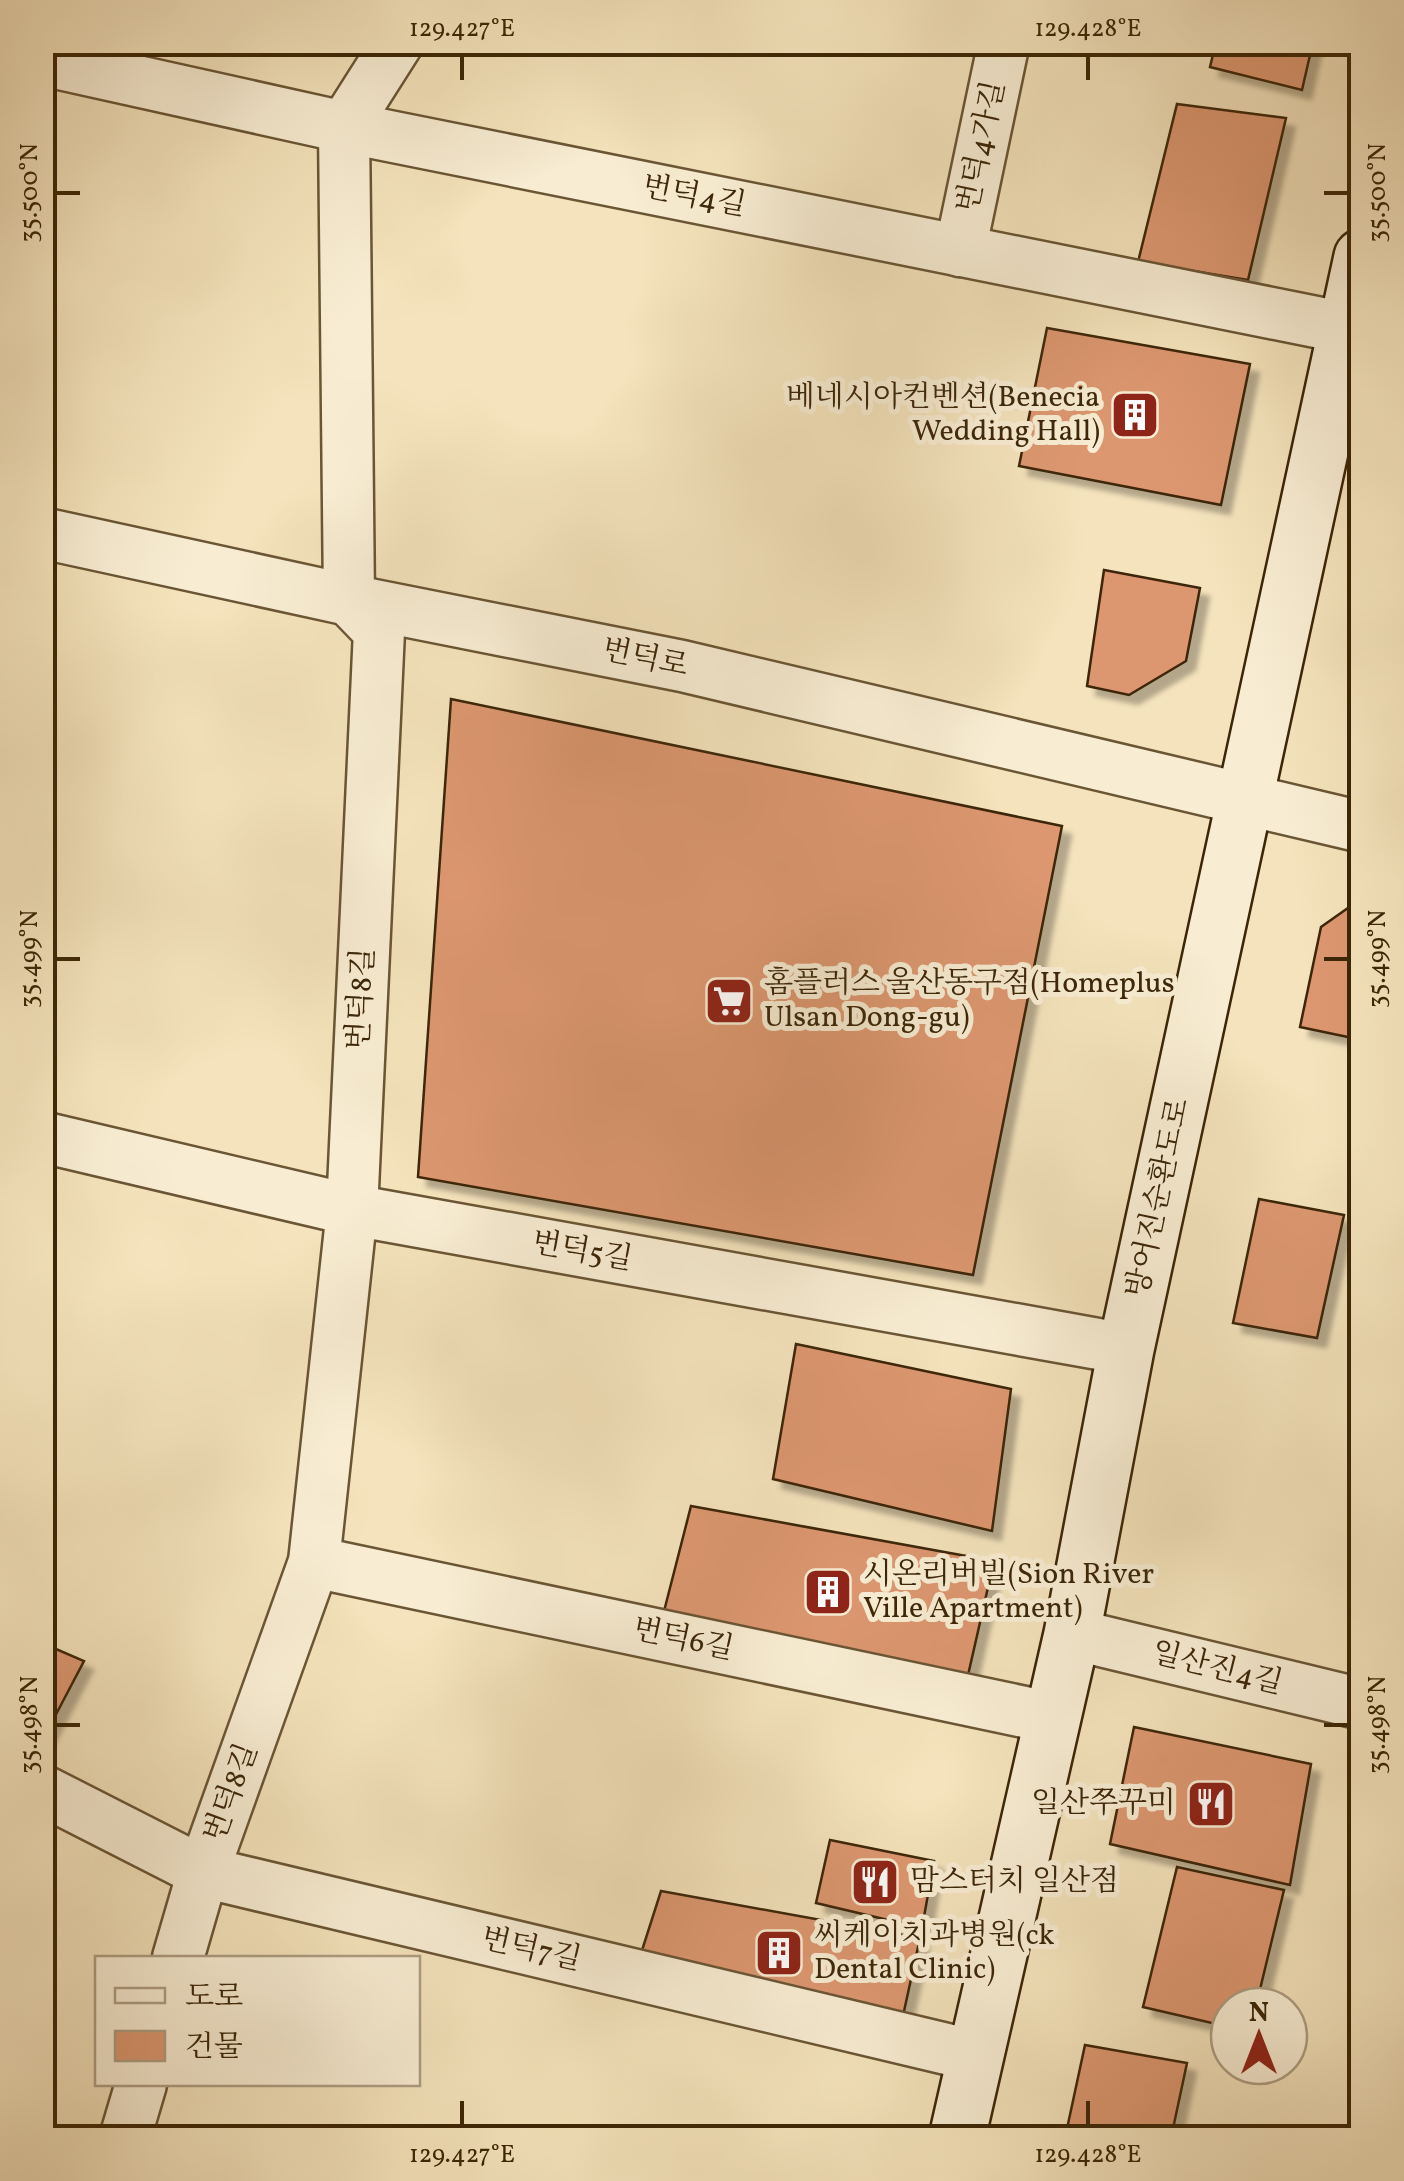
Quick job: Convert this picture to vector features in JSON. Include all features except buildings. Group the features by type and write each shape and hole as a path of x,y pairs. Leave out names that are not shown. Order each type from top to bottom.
{"main road":[{"name":"방어진순환도로","path":"958,2138 1072,1634 1126,1349 1362,257"}],"street":[{"path":"350,600 344,126 398,42"},
{"name":"번덕4가길","path":"960,251 1004,42"},
{"name":"번덕4길","path":"42,60 142,62 344,126 1346,328"},
{"name":"번덕로","path":"42,534 682,666 1362,827"},
{"name":"번덕8길","path":"179,1956 203,1872 314,1562 352,1210 380,631 350,600"},
{"name":"번덕5길","path":"42,1137 352,1210 1126,1349"},
{"name":"번덕6길","path":"314,1562 1052,1718"},
{"name":"일산진4길","path":"1072,1634 1362,1704"},
{"name":"번덕7길","path":"42,1790 203,1872 976,2056"},
{"path":"125,2138 140,2086"}],"place":[{"name":"베네시아컨벤션(Benecia Wedding Hall)","path":"1135,415"},
{"name":"홈플러스 울산동구점(Homeplus Ulsan Dong-gu)","path":"729,1001"},
{"name":"시온리버빌(Sion River Ville Apartment)","path":"828,1592"},
{"name":"일산쭈꾸미","path":"1211,1804"},
{"name":"맘스터치 일산점","path":"875,1882"},
{"name":"씨케이치과병원(ck Dental Clinic)","path":"779,1953"}]}
